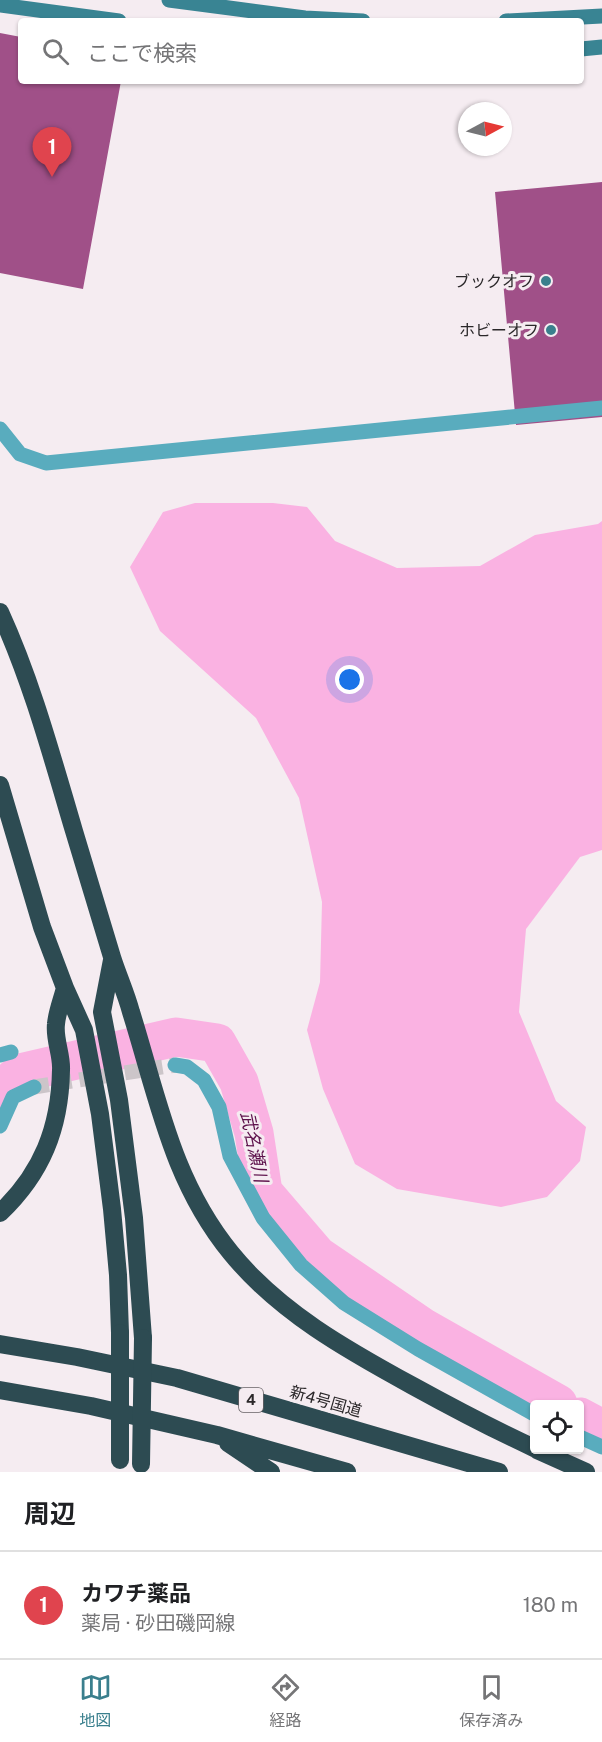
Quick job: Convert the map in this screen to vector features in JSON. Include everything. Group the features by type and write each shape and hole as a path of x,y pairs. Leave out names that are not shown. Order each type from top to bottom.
{"highway":[{"path":"0,612 18,652 45,735 112,958 131,1011 156,1102 172,1149 204,1215 232,1254 261,1284 295,1314 333,1341 464,1414 530,1446"},
{"path":"0,785 42,927 65,988 84,1029 100,1114 113,1220 120,1333 120,1466"},
{"path":"112,958 102,1012 121,1112 134,1218 143,1338 140,1468"},
{"path":"0,1214 20,1193 38,1168 49,1142 58,1107 61,1068 56,1025 65,988"},
{"name":"新4号国道","path":"0,1344 177,1378 499,1472"},
{"path":"0,1390 91,1406 217,1436 347,1472"},
{"path":"217,1436 271,1472"},
{"path":"547,1454 586,1472"}],"street":[{"path":"169,0 305,18"},
{"path":"0,5 96,18"},
{"path":"564,18 602,16"},
{"path":"584,49 602,48"},
{"path":"0,429 20,454 46,463 602,408"},
{"path":"175,1065 187,1067 204,1080 219,1107 230,1156 263,1218 301,1265 344,1303 418,1349 530,1412"},
{"path":"0,1126 13,1097 34,1087"},
{"path":"584,1439 602,1447"}],"shaded area":[{"path":"195,503 273,503 307,507 335,541 397,568 480,566 535,535 598,524 602,521 602,850 580,857 526,929 519,1012 556,1101 586,1127 580,1161 547,1197 501,1207 397,1189 355,1164 323,1089 307,1030 320,982 322,902 299,798 256,718 160,631 130,567 163,512"}],"building":[{"path":"0,33 18,36 18,84 120,84 83,289 0,273"},
{"path":"602,182 602,417 516,425 495,192"}],"waterway":[{"name":"武名瀬川","path":"0,1091 20,1073 176,1037 217,1043 239,1082 254,1133 263,1192 317,1255 424,1328 551,1400"},
{"name":"武名瀬川","path":"584,1419 602,1429"}],"tunnel":[{"path":"34,1087 175,1065"}],"place":[{"name":"カワチ薬品","path":"52,177"},
{"name":"ブックオフ","path":"546,281"},
{"name":"ホビーオフ","path":"551,330"}]}
